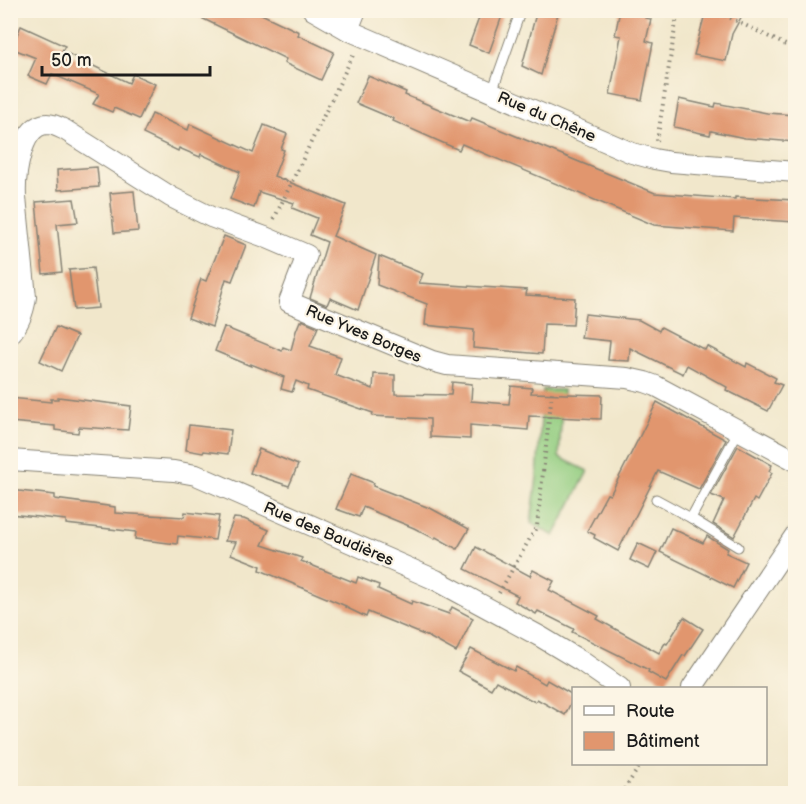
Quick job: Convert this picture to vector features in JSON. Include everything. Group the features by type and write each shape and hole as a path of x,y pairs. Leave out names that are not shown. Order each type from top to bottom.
{"street":[{"name":"Rue du Chêne","path":"313,10 355,33 632,153 695,165 795,172"},
{"path":"355,33 356,10"},
{"name":"Rue Yves Borges","path":"10,334 19,321 26,297 15,181 22,150 34,129 41,125 56,125 171,197 210,217 307,255 289,302 432,361 447,365 627,378 645,382 795,460"},
{"name":"Rue des Baudières","path":"10,460 163,470 196,475 427,576 541,637 619,687"},
{"path":"693,687 795,534"}],"lane":[{"path":"492,92 521,10"},
{"path":"691,518 739,430"},
{"path":"656,499 738,547"}],"path":[{"path":"654,159 677,13 686,10"},
{"path":"714,10 795,50"},
{"path":"265,237 355,33"},
{"path":"490,609 537,526 552,373"},
{"path":"621,794 640,765"}],"green space":[{"path":"543,390 563,390 559,457 588,471 554,536 531,523 537,477"}],"building":[{"path":"185,10 253,10 334,52 321,80 284,63 286,59"},
{"path":"482,10 504,10 489,53 469,45"},
{"path":"537,10 559,10 541,75 522,66"},
{"path":"620,10 646,10 645,18 651,19 646,41 653,43 642,100 610,94 621,36 615,35"},
{"path":"706,10 745,10 732,34 726,61 694,55"},
{"path":"21,26 65,46 62,51 129,83 133,74 155,84 139,119 114,108 112,112 93,104 99,94 52,74 47,84 28,76 36,58 11,48"},
{"path":"368,76 406,92 405,95 470,122 472,118 655,193 735,199 735,197 795,200 795,222 734,218 733,231 654,225 462,144 459,150 356,103"},
{"path":"679,99 715,107 716,103 767,113 795,115 795,142 745,138 711,131 710,135 674,127"},
{"path":"152,114 188,130 190,124 253,153 264,125 287,134 281,149 284,150 274,176 346,205 333,236 376,255 358,310 330,298 327,305 310,298 327,242 310,235 317,218 292,208 294,203 259,192 254,208 230,199 240,172 201,154 200,157 179,148 178,151 143,134"},
{"path":"97,167 99,187 58,190 57,170"},
{"path":"134,191 138,231 114,233 110,193"},
{"path":"74,199 78,222 57,224 62,272 43,274 36,202"},
{"path":"224,236 246,245 232,281 226,279 212,327 188,318 201,279 206,281"},
{"path":"379,256 423,274 419,283 527,290 526,295 575,298 573,325 544,324 542,354 473,348 474,330 425,325 427,304 377,285"},
{"path":"93,268 98,308 74,310 69,270"},
{"path":"585,314 639,320 659,331 661,327 705,350 707,346 746,367 747,363 776,378 774,382 782,385 768,411 726,390 727,387 687,365 683,374 630,348 629,361 608,360 610,341 581,338"},
{"path":"302,320 318,327 310,346 341,357 335,375 373,389 374,374 395,375 395,394 451,395 452,382 472,384 471,401 509,404 511,386 532,388 531,393 602,395 601,419 529,416 528,430 470,425 470,439 430,437 430,419 372,416 373,413 307,390 308,386 296,381 292,392 281,389 284,377 215,351 224,327 282,351 283,347 291,350 296,331"},
{"path":"56,327 77,336 61,371 40,361"},
{"path":"58,397 131,406 128,430 79,427 78,433 55,430 55,426 10,422 10,398 51,402 51,399 58,399"},
{"path":"657,402 726,440 699,489 658,471 618,551 594,538 595,535 587,531 607,494 610,495"},
{"path":"189,425 231,430 228,454 186,450"},
{"path":"738,446 772,465 769,471 772,473 757,501 754,499 734,537 713,524 724,500 711,495"},
{"path":"259,449 298,465 289,486 250,473"},
{"path":"351,474 374,483 373,486 432,509 469,529 457,549 436,537 435,539 363,507 359,517 336,509"},
{"path":"10,490 55,495 55,499 115,507 115,513 184,517 185,512 219,516 215,540 178,536 177,544 135,539 136,532 66,524 66,520 10,514"},
{"path":"234,518 244,519 269,530 262,545 302,558 301,561 356,583 358,577 379,585 378,589 411,604 412,601 449,614 452,607 473,618 456,652 429,637 368,612 366,617 346,606 260,570 261,566 231,554 236,542 225,541"},
{"path":"671,528 703,543 707,536 728,549 726,553 746,562 733,588 660,552"},
{"path":"638,543 657,552 649,569 630,560"},
{"path":"476,547 530,576 533,570 554,581 549,590 599,616 597,619 659,653 684,617 703,629 666,682 648,672 649,670 572,632 574,629 538,611 536,614 515,602 518,596 465,569"},
{"path":"471,649 514,671 516,667 545,684 547,680 572,694 572,700 565,715 537,699 535,702 496,681 491,689 458,671"}]}
